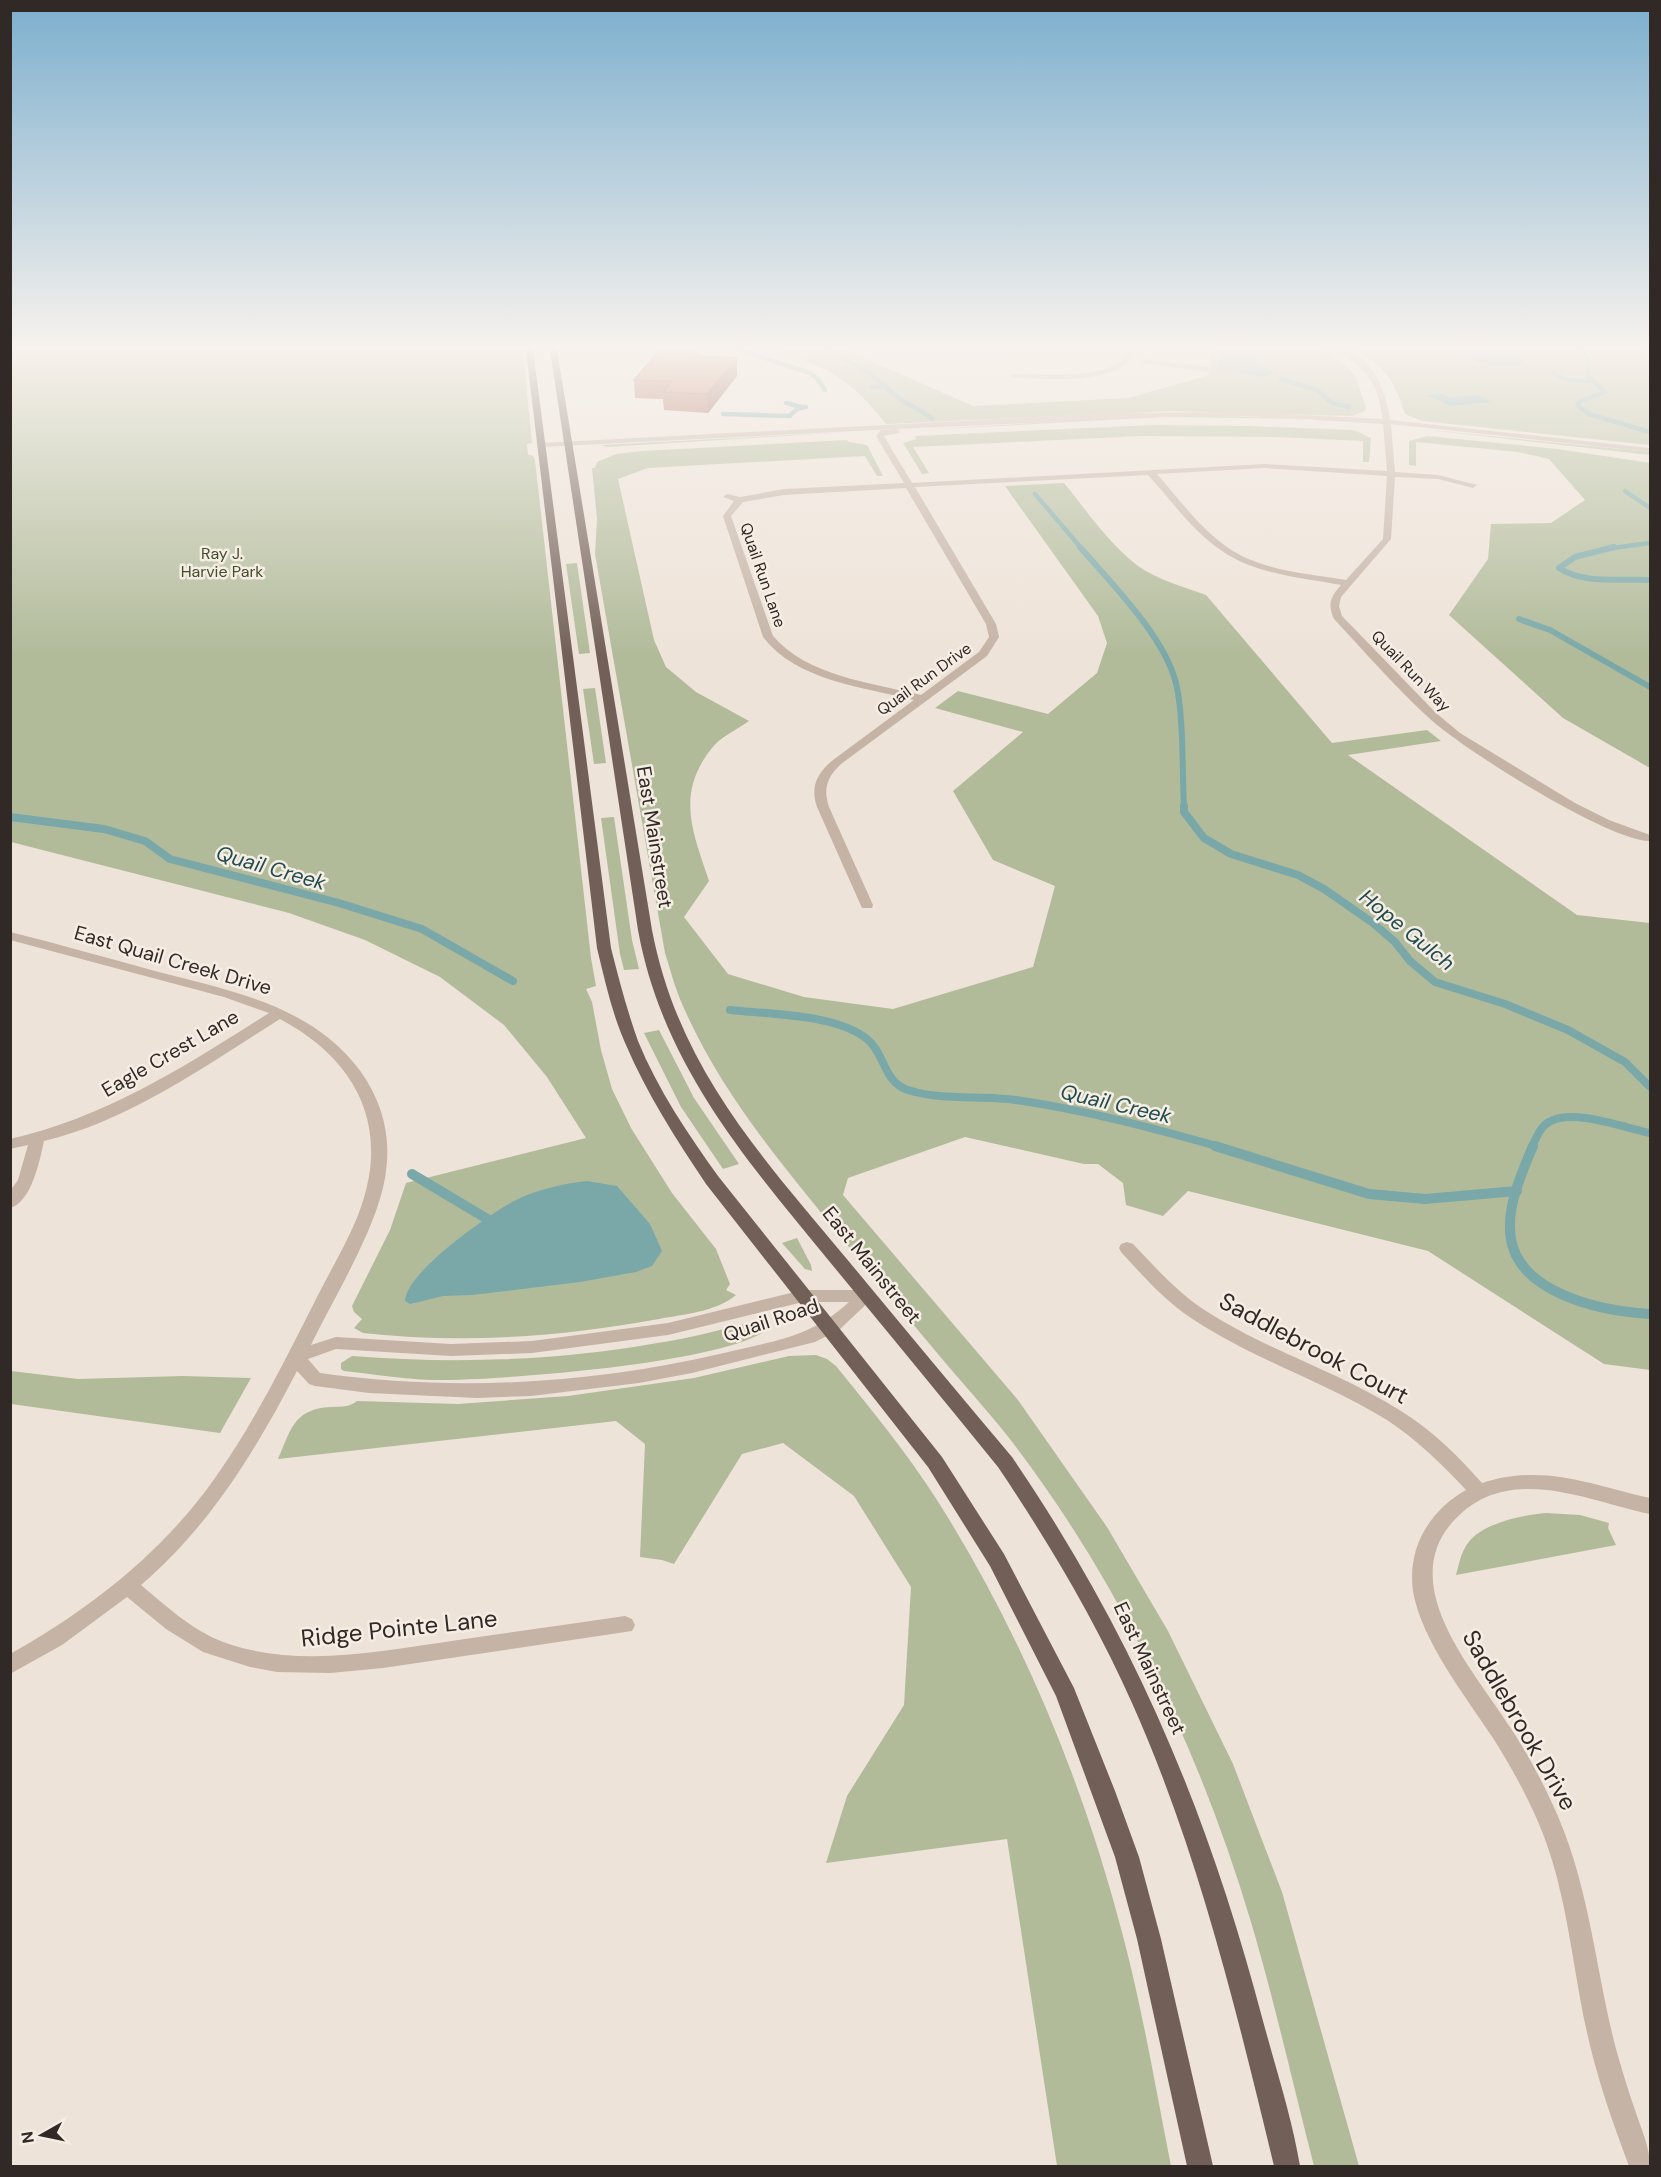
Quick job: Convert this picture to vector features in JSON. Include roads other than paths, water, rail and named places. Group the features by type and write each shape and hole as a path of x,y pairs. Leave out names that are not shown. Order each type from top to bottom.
{"main road":[{"path":"542,452 602,933 619,1007 643,1067 681,1135 712,1180 828,1329 903,1419 967,1510 997,1560 1066,1695 1127,1857 1149,1939 1200,2166"},
{"name":"East Mainstreet","path":"569,452 645,930 652,967 665,1006 692,1065 726,1120 765,1172 866,1296 1005,1462 1030,1497 1082,1581 1131,1677 1156,1733 1203,1858 1252,2028 1287,2166"}],"street":[{"name":"Quail Run Drive","path":"867,905 823,807 818,791 820,783 837,762 987,651 992,643 994,631 889,452"},
{"name":"Quail Run Way","path":"1389,452 1387,538 1335,599 1337,617 1442,725 1553,796 1605,823 1648,838"},
{"path":"1631,452 1650,458"},
{"path":"727,497 740,500 784,492 1271,466 1389,472 1446,478 1473,485"},
{"path":"1150,472 1216,542 1233,554 1268,567 1348,583"},
{"name":"Quail Run Lane","path":"740,500 731,508 728,516 768,637 776,649 789,659 810,668 923,699"},
{"name":"East Quail Creek Drive","path":"10,936 227,994 280,1013 311,1029 323,1038 353,1070 372,1101 380,1142 376,1182 365,1217 296,1356 236,1466 175,1540 127,1585 71,1628 10,1665"},
{"name":"Eagle Crest Lane","path":"10,1144 37,1139 92,1121 132,1103 280,1013"},
{"path":"10,1203 26,1181 37,1139"},
{"name":"Saddlebrook Court","path":"1127,1248 1161,1284 1197,1313 1230,1333 1395,1416 1435,1446 1478,1491"},
{"name":"Quail Road","path":"803,1296 866,1296 828,1329 789,1342 685,1368 602,1381 488,1392 391,1389 315,1379 296,1356 336,1343 468,1350 561,1344 668,1329 803,1296"},
{"name":"Saddlebrook Drive","path":"1642,2166 1610,2074 1595,2014 1575,1897 1555,1836 1514,1753 1442,1640 1424,1602 1420,1574 1426,1543 1447,1514 1478,1491 1505,1483 1550,1482 1650,1506"},
{"name":"Ridge Pointe Lane","path":"127,1585 188,1634 204,1643 238,1656 280,1665 308,1666 370,1660 625,1625"}],"water":[{"path":"587,1181 617,1186 650,1224 662,1251 652,1266 636,1272 580,1282 472,1295 443,1296 410,1304 405,1301 409,1289 433,1261 467,1232 500,1209 539,1191"}],"waterway":[{"path":"1625,491 1650,508"},
{"name":"Hope Gulch","path":"1035,494 1082,549"},
{"path":"1608,549 1650,543"},
{"name":"Hope Gulch","path":"1080,547 1136,611 1170,665 1179,697 1184,808"},
{"path":"1608,549 1614,547"},
{"path":"1608,549 1575,557 1559,568 1580,577 1592,579 1650,580"},
{"path":"1519,619 1550,630 1650,687"},
{"name":"Hope Gulch","path":"1184,808 1184,812 1204,838 1231,854 1298,875 1324,889 1373,923 1395,942 1410,961 1435,982 1505,1004 1568,1030 1625,1062 1650,1087"},
{"name":"Quail Creek","path":"10,817 104,829 145,841 170,859 339,903 422,929 513,981"},
{"name":"Quail Creek","path":"730,1010 820,1020 854,1031 873,1045 894,1081 908,1090 934,1096 1003,1099 1042,1104 1119,1120 1220,1147"},
{"name":"Hope Gulch","path":"1532,1147 1544,1125 1561,1118 1586,1118 1650,1133"},
{"name":"Quail Creek","path":"1215,1146 1369,1194 1425,1199 1516,1191"},
{"name":"Hope Gulch","path":"1516,1191 1533,1146"},
{"path":"412,1174 494,1223"},
{"name":"Hope Gulch","path":"1516,1191 1510,1229 1514,1251 1525,1269 1542,1283 1584,1303 1650,1314"}],"park label":[{"name":"Ray J. Harvie Park","path":"222,562"}]}
